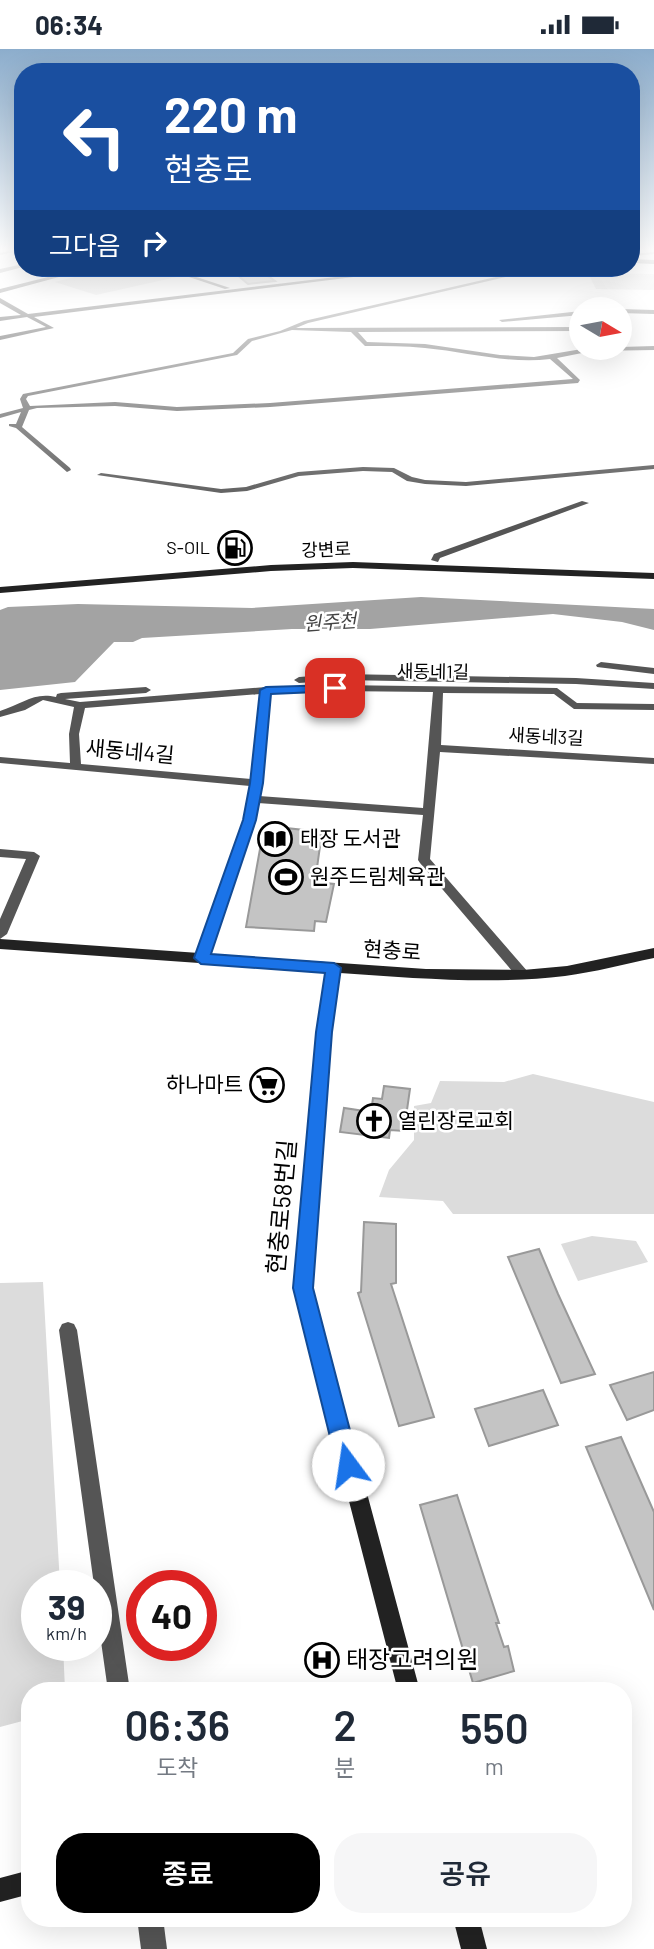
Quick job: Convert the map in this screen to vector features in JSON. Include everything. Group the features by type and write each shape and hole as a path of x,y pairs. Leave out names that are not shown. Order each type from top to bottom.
{"street":[{"path":"27,407 23,399 25,395 235,354 250,339 255,338"},
{"path":"360,338 365,344 438,347 500,358 552,358 569,354"},
{"path":"632,348 654,348"},
{"path":"0,418 27,407 115,404 177,409 270,405 578,381 552,358"},
{"path":"18,427 27,407"},
{"path":"0,418 18,427 67,470"},
{"path":"101,475 221,491 247,489 298,474 350,470 381,469 425,482 466,484 654,467"},
{"path":"435,560 437,555 514,531 585,503"},
{"name":"강변로","path":"0,582 265,562 435,560 654,569"},
{"name":"강변로","path":"0,590 271,568 353,565 654,576"},
{"path":"601,665 654,671"},
{"path":"0,714 22,708 42,697 341,677 576,681 654,686"},
{"path":"438,689 424,860 523,975"},
{"name":"새동네1길","path":"42,697 80,705 266,690 438,689 557,691 574,706 654,707"},
{"path":"201,958 249,820 257,783 266,690"},
{"path":"76,767 74,734 80,705"},
{"name":"새동네3길","path":"435,748 654,761"},
{"name":"새동네4길","path":"0,760 257,783"},
{"path":"252,799 428,812"},
{"path":"0,853 34,856 0,934"},
{"name":"현충로","path":"0,944 426,974 523,975 567,971 654,953"},
{"name":"현충로58번길","path":"334,968 324,1032 303,1288 407,1682"},
{"path":"68,1330 118,1682"},
{"path":"0,1890 21,1884"},
{"path":"151,1927 155,1949"},
{"path":"468,1927 474,1949"}],"shaded area":[{"path":"533,1074 654,1102 654,1214 453,1214 443,1201 379,1197 389,1170 414,1140 414,1106 431,1103 440,1081 504,1082"},
{"path":"592,1236 636,1241 648,1262 578,1281 561,1244"},
{"path":"43,1282 59,1570 21,1570 21,1661 64,1661 65,1682 21,1682 21,1721 0,1727 0,1283"}],"water":[{"name":"원주천","path":"421,597 654,609 654,630 622,622 553,614 370,629 292,629 142,638 133,642 114,642 75,682 0,690 0,610 8,607 78,604 252,608"}],"building":[{"name":"원주드림체육관","path":"268,826 322,832 315,882 334,884 326,922 315,921 314,931 246,927 260,849"},
{"name":"열린장로교회","path":"384,1086 410,1089 404,1131 390,1130 389,1138 340,1132 344,1108 371,1112 373,1098 382,1099"},
{"path":"364,1222 396,1224 396,1283 391,1284 434,1417 399,1426 358,1293 361,1292"},
{"path":"539,1249 595,1374 561,1383 508,1257"},
{"path":"654,1372 654,1410 627,1420 610,1385"},
{"path":"543,1390 558,1425 489,1446 475,1409"},
{"path":"621,1437 654,1512 654,1610 586,1447"},
{"path":"457,1495 499,1623 496,1623 504,1647 508,1646 514,1671 473,1682 420,1505"}],"place":[{"name":"S-OIL","path":"235,548"},
{"name":"태장 도서관","path":"275,839"},
{"name":"원주드림체육관","path":"286,877"},
{"name":"하나마트","path":"267,1085"},
{"name":"열린장로교회","path":"374,1121"},
{"name":"태장고려의원","path":"322,1660"}],"route":[{"path":"335,688 266,690 257,783 249,820 201,958 334,968 324,1032 303,1288 348,1465"}]}
